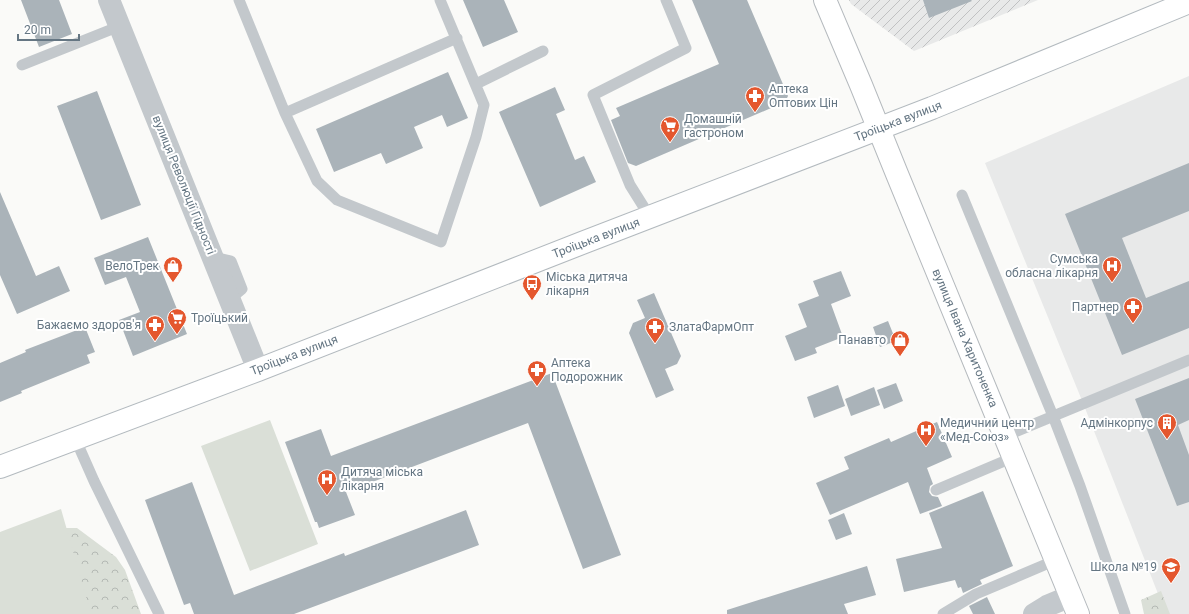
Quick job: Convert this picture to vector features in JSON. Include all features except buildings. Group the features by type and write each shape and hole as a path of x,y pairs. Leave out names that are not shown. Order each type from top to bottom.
{"main road":[{"name":"вулиця Івана Харитоненка","path":"825,0 1075,605"},
{"name":"Троїцька вулиця","path":"0,467 258,370 879,128 1189,2"}],"street":[{"name":"вулиця Революції Гідності","path":"109,0 214,257 258,370"},
{"path":"1034,614 1047,606 1075,605"}],"lane":[{"path":"239,0 285,113 317,181 337,200 441,242 476,137 484,105 440,0"},
{"path":"650,217 630,186 593,95 686,48 666,0"},
{"path":"22,64 120,26"},
{"path":"285,113 457,38"},
{"path":"476,84 543,51"},
{"path":"962,195 1053,416 1080,486 1125,614"},
{"path":"1005,436 1189,360"},
{"path":"75,438 94,481 159,614"},
{"path":"936,490 1014,457"},
{"path":"943,614 976,594 1056,560"}],"shaded area":[{"path":"849,0 1038,0 914,51 851,4"},
{"name":"Сумська обласна лікарня","path":"1189,76 1189,614 1166,614 1083,403 985,163"}],"green space":[{"path":"270,420 318,544 250,571 201,446"},
{"path":"61,509 91,614 0,614 0,532"},
{"path":"64,528 77,528 116,557 125,570 141,614 0,614 0,558"},
{"path":"1161,591 1170,614 1144,614 1141,600"}],"place":[{"name":"Аптека Оптових Цін","path":"755,113"},
{"name":"Домашній гастроном","path":"670,143"},
{"name":"ВелоТрек","path":"173,283"},
{"name":"Сумська обласна лікарня","path":"1112,283"},
{"name":"Міська дитяча лікарня","path":"532,301"},
{"name":"Партнер","path":"1133,324"},
{"name":"Троїцький","path":"177,335"},
{"name":"Бажаємо здоров'я","path":"155,342"},
{"name":"ЗлатаФармОпт","path":"655,344"},
{"name":"Панавто","path":"900,357"},
{"name":"Аптека Подорожник","path":"537,387"},
{"name":"Адмінкорпус","path":"1167,440"},
{"name":"Медичний центр «Мед-Союз»","path":"926,447"},
{"name":"Дитяча міська лікарня","path":"327,496"},
{"name":"Школа №19","path":"1171,584"}]}
